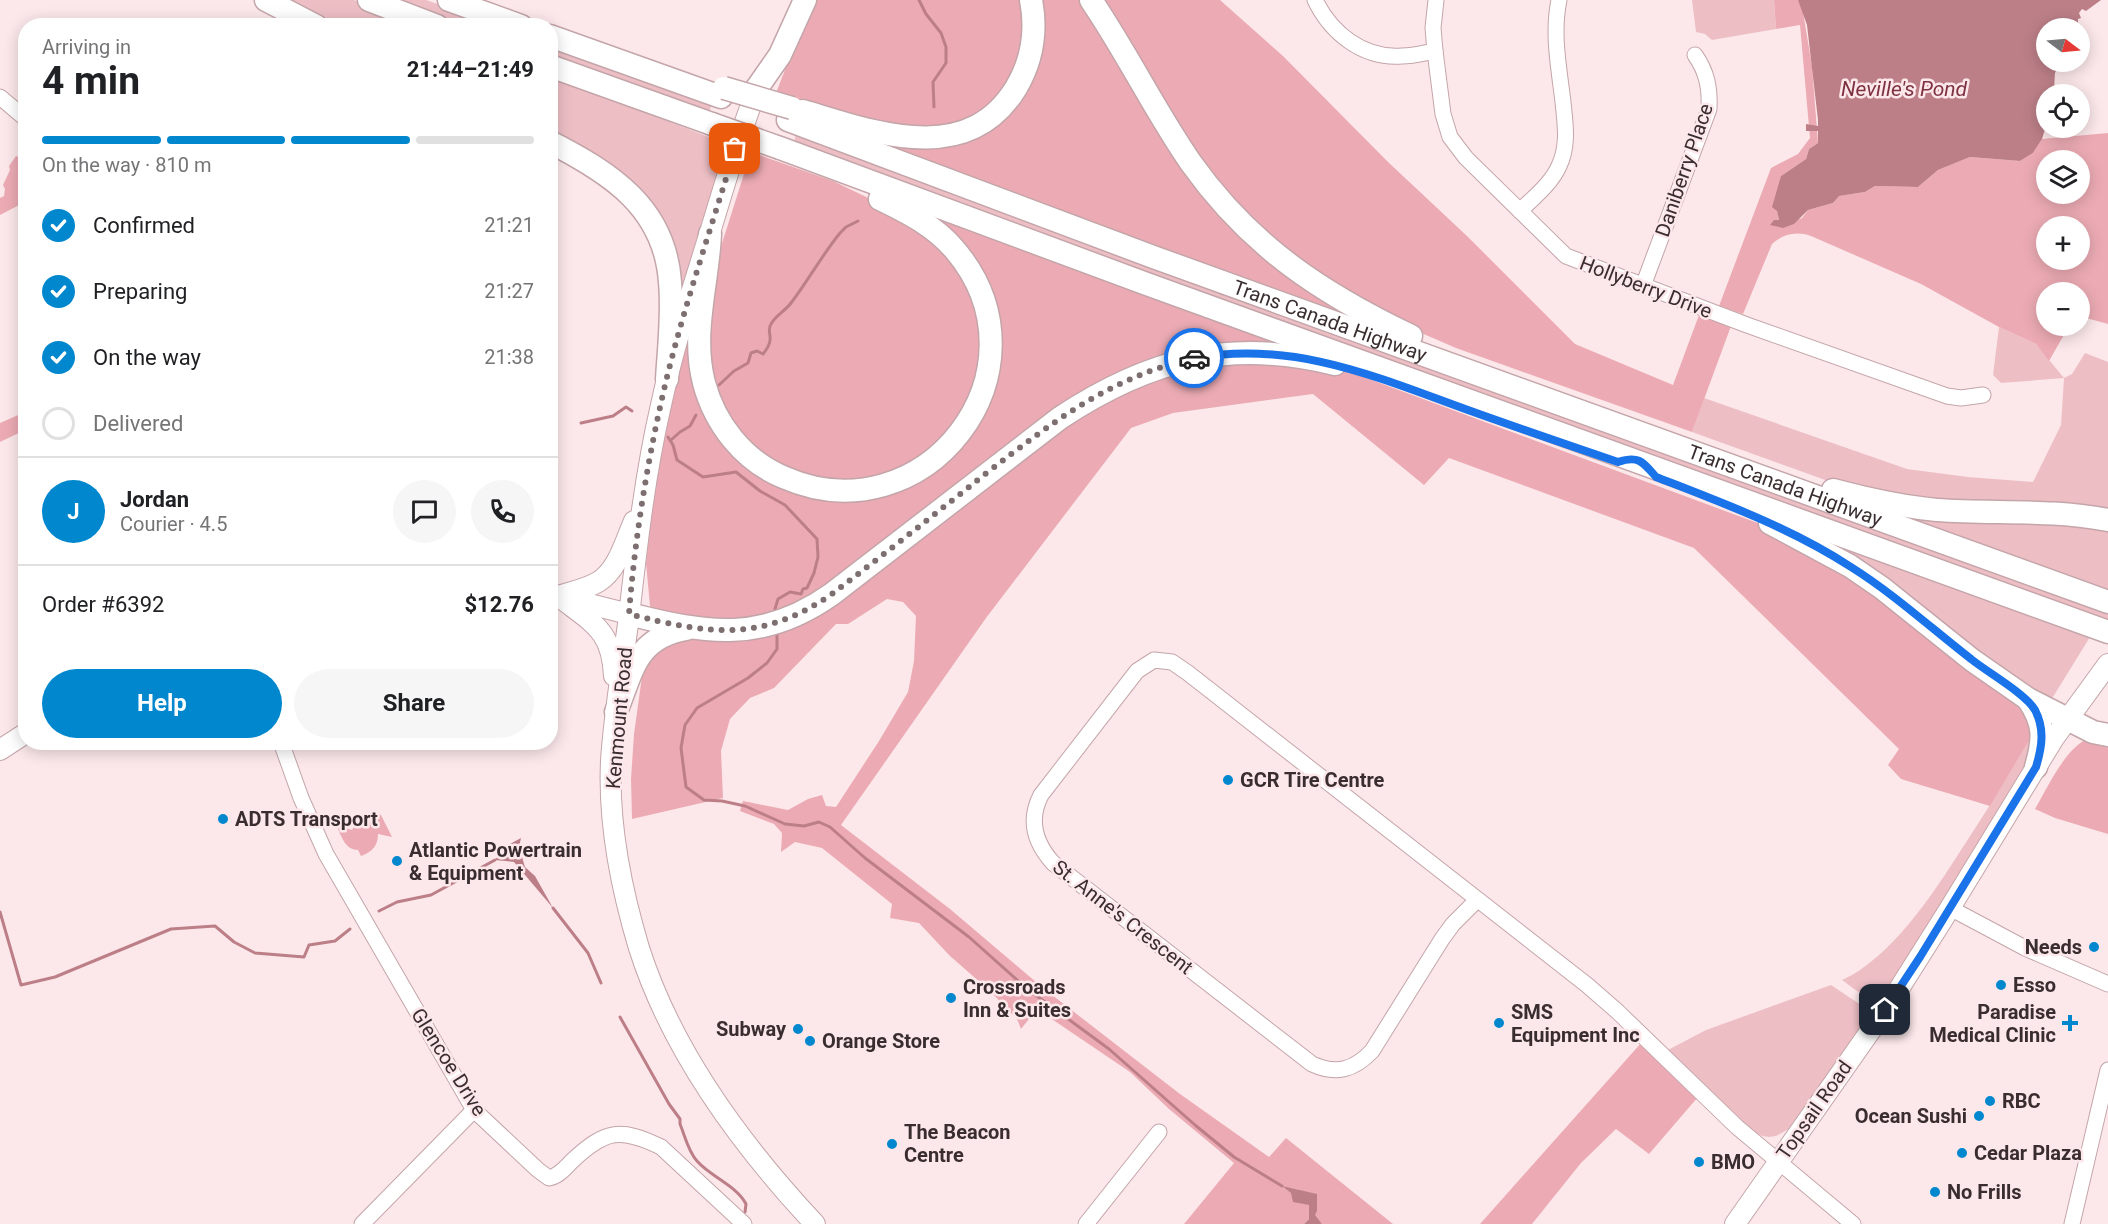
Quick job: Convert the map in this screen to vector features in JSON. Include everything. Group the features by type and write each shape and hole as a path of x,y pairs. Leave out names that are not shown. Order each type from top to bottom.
{"highway":[{"path":"266,0 300,18"},
{"path":"369,0 415,18"},
{"path":"449,0 499,18"},
{"path":"757,88 780,55 805,0"},
{"path":"790,114 908,138 944,137 975,127 1004,104 1023,74 1033,37 1034,22 1031,0"},
{"path":"1091,0 1198,172 1235,216 1280,258 1334,296 1396,328 1473,363 1618,416 1636,430 1656,428 1800,480 1845,493 1899,505 1939,510 2054,514 2108,520"},
{"name":"Trans Canada Highway","path":"558,39 790,114 1134,250 2103,601"},
{"name":"Trans Canada Highway","path":"558,69 780,148 1144,284 1637,460 2108,632"},
{"path":"558,146 586,161 617,182 639,204 658,233 666,256 670,281 667,379"},
{"path":"710,234 709,260 700,318 700,360 703,380 708,398 722,426 734,442 757,463 771,472 806,485 842,490 862,489 898,480 911,474 938,456 963,431 983,390 990,344 985,309 964,262 941,236 911,214 780,148"},
{"path":"629,614 663,623 727,631 760,628 801,614 832,594 1039,433 1083,403 1135,375 1175,363 1204,356 1259,352 1322,361 1384,380 1618,462 1637,460 1656,477 1772,524 1850,566 1891,594 1997,679 2028,699 2093,732 2108,735"},
{"path":"616,712 635,664 643,651 662,635 694,627"},
{"path":"2028,699 2042,726 2041,747 2036,767"}],"main road":[{"name":"Kenmount Road","path":"793,0 735,149 667,379 643,502 616,712 611,781 614,834 629,909 645,965 678,1038 712,1095 773,1176 815,1224"},
{"path":"558,595 594,584 605,577 614,566 643,502"},
{"path":"558,597 629,614"},
{"path":"558,599 598,629 608,642 614,668 616,712"},
{"name":"Topsail Road","path":"1735,1224 1892,1000 2066,718 2108,664"},
{"path":"0,750 18,738"}],"street":[{"path":"1315,0 1336,30 1358,48 1386,56 1435,51"},
{"name":"Hollyberry Drive","path":"1436,0 1433,28 1435,51 1443,114 1450,137 1466,158 1566,256 1947,396 1961,398 1983,395"},
{"path":"1520,211 1548,184 1564,155 1566,134 1555,32 1559,0"},
{"name":"Daniberry Place","path":"1643,286 1708,109 1706,73 1695,55"},
{"path":"0,97 18,112"},
{"name":"St. Anne's Crescent","path":"1477,900 1453,924 1442,939 1372,1051 1364,1060 1344,1070 1322,1069 1312,1064 1053,863 1036,836 1033,824 1034,814 1041,795 1137,671 1154,660 1163,660 1180,666 1188,673 1477,900 1618,1012 1729,1120 1853,1224"},
{"name":"Glencoe Drive","path":"284,750 301,798 326,854 474,1110 549,1178 556,1176 585,1149 606,1135 627,1135 648,1140 661,1147 744,1224"},
{"path":"1950,908 2025,948 2108,984"},
{"path":"2072,1224 2108,1070"},
{"path":"362,1224 474,1110"},
{"path":"1086,1224 1159,1132"}],"shaded area":[{"path":"274,0 354,0 400,18 309,18"},
{"path":"392,0 426,0 476,18 442,18"},
{"path":"812,0 1025,0 1027,45 997,102 954,128 884,126 776,93"},
{"path":"1037,0 1085,0 1205,189 1409,341 1290,295 842,131 899,143 1003,114"},
{"path":"1100,0 1220,0 1283,56 1575,344 1673,385 1699,315 1731,326 1692,432 1456,348 1419,332 1315,277 1215,183"},
{"path":"1692,0 1774,0 1776,29 1712,40 1705,34 1696,32"},
{"path":"1774,0 1798,0 1802,6 1812,66 1818,143 1809,149 1806,159 1781,176 1777,211 1779,220 1772,221 1797,220 1802,218 1808,210 1833,203 1838,196 1865,192 1875,186 1918,187 1938,170 1970,157 2020,161 2033,153 2042,139 2090,138 2090,135 2108,133 2108,324 2090,319 2090,282 2036,282 2036,336 2063,336 2049,361 2036,344 1999,327 1921,284 1811,236 1800,234 1785,236 1772,244 1743,314 1719,306 1771,168 1798,154 1810,138 1800,25 1776,29"},
{"path":"558,48 712,103 709,113 558,59"},
{"path":"558,79 727,144 675,315 665,238 558,144"},
{"path":"796,134 2108,612 2108,622 794,142"},
{"path":"751,152 833,181 908,217 953,256 984,329 976,397 931,455 852,485 783,470 730,427 706,366 717,259"},
{"path":"16,156 18,157 18,206 0,215 0,198 4,196 5,189 3,185 10,170 9,166"},
{"path":"915,210 1323,356 1162,361 842,581 758,623 653,613 650,606 646,563 652,507 670,404 694,311 722,435 835,496 956,448 993,323"},
{"path":"1999,327 2036,344 2064,378 2001,383 1993,375"},
{"path":"2085,353 2108,362 2108,514 1939,504 1839,485 1692,432 1704,398 1907,469 2033,482 2061,425 2064,378 2072,374"},
{"path":"1218,359 1328,366 1353,373 1763,525 1814,550 2020,704 2038,726 1990,806 1901,779 1888,765 1899,749 1694,548 1449,458 1424,485 1313,394 1173,413 1131,428 986,618 841,825 950,909 1043,988 1180,1094 1269,1157 1286,1138 1393,1224 1322,1224 1314,1215 1317,1205 1299,1190 1283,1187 1309,1204 1309,1219 1304,1224 1184,1224 1234,1163 1169,1109 1130,1072 1037,1009 1021,1029 1017,1019 990,991 950,956 919,923 890,918 892,904 822,848 795,842 781,852 782,833 774,824 740,811 743,801 788,810 808,799 822,795 826,806 836,807 908,692 914,661 916,616 903,602 887,599 848,624 836,624 774,688 750,698 730,719 721,751 723,798 632,819 631,779 634,734 644,662 663,640 764,632 1100,398"},
{"path":"18,415 18,433 0,442 0,423"},
{"path":"1861,502 2108,524 2108,591"},
{"path":"1782,524 2090,637 2048,705"},
{"path":"2038,726 2037,750 1885,995 1873,998 1857,991 1842,980 1877,957 1894,941 1924,905 1981,819"},
{"path":"2090,738 2108,739 2108,834 2055,818 2035,809 2065,758 2081,742"},
{"path":"374,812 381,815 392,837 378,834 374,848 361,856 358,850 350,848 345,843 338,829 344,824 346,828 352,830 359,819 373,823"},
{"path":"1831,985 1861,1005 1866,1013 1865,1024 1794,1126 1776,1136 1762,1136 1747,1128 1666,1051 1706,1030"},
{"path":"1642,1042 1698,1097 1649,1154 1616,1129 1581,1163 1532,1224 1480,1224"}],"water":[{"name":"Neville's Pond","path":"1798,0 2101,0 2086,11 2082,9 2079,13 2081,18 2036,18 2036,72 2055,72 2054,84 2036,84 2036,138 2042,138 2033,153 2020,161 1970,157 1938,170 1918,187 1875,186 1865,192 1839,196 1833,203 1808,210 1794,224 1783,228 1770,225 1774,220 1779,220 1777,211 1772,207 1781,176 1806,159 1809,149 1818,143 1818,131 1806,131 1806,124 1818,126 1807,25"},
{"path":"521,838 519,847 525,867 535,876 553,908 514,862 495,860 506,846"},
{"path":"1282,1186 1317,1194 1315,1215 1322,1224 1304,1224 1309,1219 1309,1205 1293,1202 1291,1193"}],"waterway":[{"path":"919,0 926,14 941,33 946,47 946,63 933,82 934,107"},
{"path":"719,385 734,371 748,363 751,353 757,351 763,354 769,343 769,330 773,321 791,303 840,233 858,221"},
{"path":"581,423 613,416 626,407 632,411"},
{"path":"671,440 690,426 696,415"},
{"path":"668,437 677,460 703,477 736,472 760,491 785,505 817,539 818,557 807,588 803,589 801,594 790,592 778,599 775,609"},
{"path":"777,635 777,649 767,663 748,678 697,708 685,725 681,748 686,787 704,800 745,806 785,824 804,826 819,822 830,827 865,858 969,937 1026,988 1109,1049 1234,1157 1282,1186"},
{"path":"379,911 397,902 431,895 495,860"},
{"path":"553,908 588,953 601,983"},
{"path":"0,912 21,985 55,977 171,929 215,926 234,942 255,953 304,957 309,945 335,941 350,929"},
{"path":"620,1017 669,1104 680,1119 685,1138 694,1157 703,1167 737,1192 746,1204 745,1212"}],"way so far":[{"path":"735,149 684,316 660,409 637,541 629,614 663,623 727,631 774,625 801,614 832,594 1039,433 1083,403 1135,375 1194,358"}],"place":[{"name":"GCR Tire Centre","path":"1228,780"},
{"name":"ADTS Transport","path":"223,819"},
{"name":"Atlantic Powertrain & Equipment","path":"397,861"},
{"name":"Needs","path":"2094,947"},
{"name":"Esso","path":"2001,985"},
{"name":"Crossroads Inn & Suites","path":"951,998"},
{"name":"SMS Equipment Inc","path":"1499,1023"},
{"name":"Paradise Medical Clinic","path":"2070,1023"},
{"name":"Subway","path":"798,1029"},
{"name":"Orange Store","path":"810,1041"},
{"name":"RBC","path":"1990,1101"},
{"name":"Ocean Sushi","path":"1979,1116"},
{"name":"The Beacon Centre","path":"892,1144"},
{"name":"Cedar Plaza","path":"1962,1153"},
{"name":"BMO","path":"1699,1162"},
{"name":"No Frills","path":"1935,1192"}],"route":[{"path":"1194,358 1226,353 1259,352 1336,364 1618,462 1631,458 1643,462 1656,477 1755,516 1850,566 1924,620 1997,679 2028,699 2042,726 2040,756 2036,767 1885,1010"}]}
